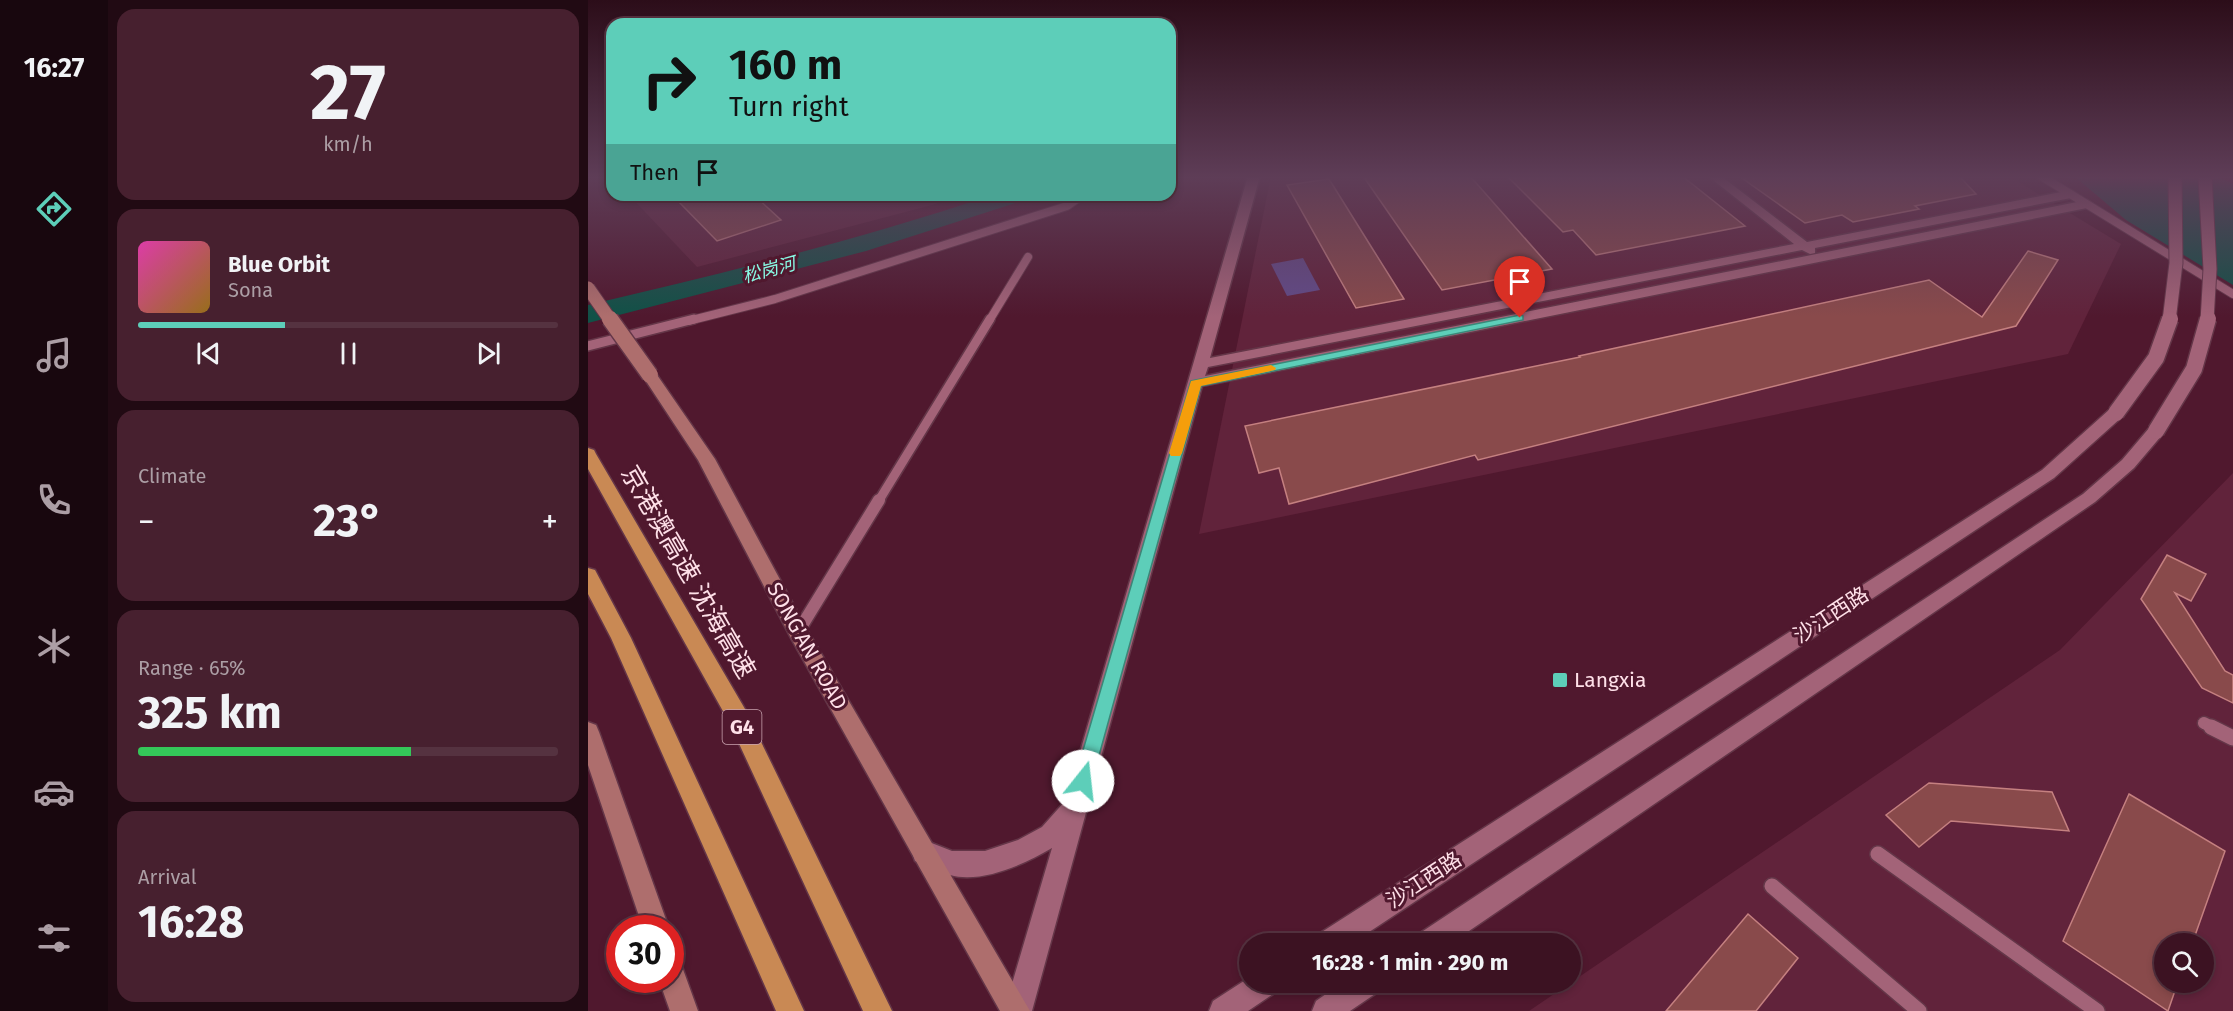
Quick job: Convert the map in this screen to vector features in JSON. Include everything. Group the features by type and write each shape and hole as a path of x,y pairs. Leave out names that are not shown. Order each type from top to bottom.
{"highway":[{"name":"京港澳高速 沈海高速","path":"588,454 737,716 878,1011"},
{"path":"588,575 626,649 790,1011"}],"main road":[{"name":"SONG'AN ROAD","path":"588,288 706,459 798,632 1017,1011"},
{"path":"588,732 651,915"},
{"path":"678,993 684,1011"}],"street":[{"path":"1017,1011 1241,223"},
{"path":"1775,223 1821,258"},
{"path":"1201,364 1922,223"},
{"path":"1196,383 1993,223"},
{"name":"沙江西路","path":"1343,933 2048,474 2083,445 2116,413 2141,380 2160,349 2176,285 2175,223"},
{"path":"1442,933 2089,498 2128,464 2156,431 2198,361 2207,326 2211,294 2207,223"},
{"path":"924,852 952,863 985,863 1024,851 1051,835 1076,803"},
{"path":"1222,1011 1249,993"},
{"path":"1326,1011 1352,993"}],"lane":[{"path":"588,346 775,299 1013,223"},
{"path":"2118,223 2233,294"},
{"path":"798,632 1028,256"},
{"path":"2204,723 2233,738"},
{"path":"1878,854 2097,1011"},
{"path":"1772,886 1919,1011"}],"shaded area":[{"path":"656,223 863,223 697,267"},
{"path":"1262,223 2087,223 2121,244 2068,354 1199,534"},
{"path":"2131,223 2233,223 2233,285"},
{"path":"1303,258 1320,290 1287,296 1271,264"},
{"path":"2233,473 2233,1011 1529,1011 1555,993 1581,993 1581,976 2060,650"}],"building":[{"path":"700,223 771,223 717,241"},
{"path":"1308,223 1357,223 1404,299 1356,308"},
{"path":"1396,223 1512,223 1552,269 1442,290"},
{"path":"1554,223 1741,223 1745,226 1596,255 1573,230 1563,232"},
{"path":"2028,251 2058,260 2016,326 1478,460 1475,455 1289,504 1279,468 1259,473 1245,426 1580,357 1929,280 1982,317"},
{"path":"2167,555 2206,574 2191,601 2175,593 2225,671 2233,675 2233,703 2202,688 2141,599"},
{"path":"1929,783 2052,792 2069,831 1951,821 1919,847 1886,815"},
{"path":"2129,794 2225,851 2196,933 2154,933 2154,993 2174,993 2168,1011 2063,941"},
{"path":"1748,914 1798,958 1756,1011 1666,1011"}],"waterway":[{"name":"松岗河","path":"588,314 750,275 931,223"}],"slow traffic":[{"path":"1176,453 1196,383 1271,368"}],"place":[{"name":"Langxia","path":"1560,680"}],"route":[{"path":"1083,781 1196,383 1520,318"}]}
